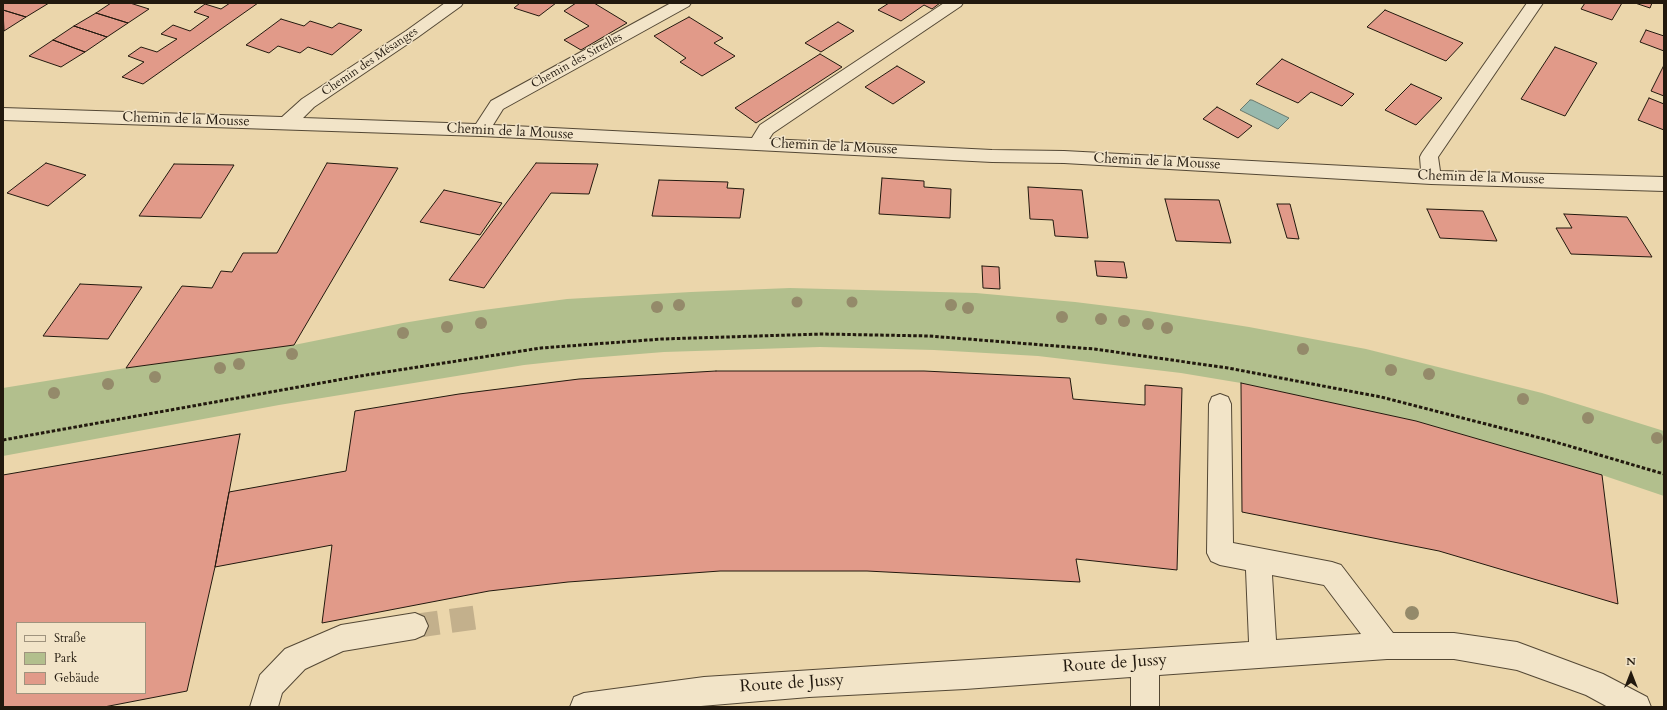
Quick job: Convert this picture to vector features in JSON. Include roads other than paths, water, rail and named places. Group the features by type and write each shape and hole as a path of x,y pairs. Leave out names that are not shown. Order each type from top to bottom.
{"street":[{"name":"Chemin des Mésanges","path":"287,123 308,103 412,34 455,3"},
{"name":"Chemin des Sittelles","path":"481,130 497,105 683,3"},
{"path":"757,144 766,129 955,3"},
{"path":"1431,177 1429,157 1535,3"},
{"name":"Chemin de la Mousse","path":"3,114 481,130 992,156 1064,157 1431,177 1664,184"},
{"path":"1220,404 1220,553 1332,574 1388,646"},
{"path":"1258,560 1263,654"},
{"path":"264,707 270,685 295,659 341,638 415,626"},
{"name":"Route de Jussy","path":"584,707 712,690 808,683 965,675 1388,646 1454,646 1517,656 1593,684 1637,707"},
{"path":"1145,662 1145,707"}],"water":[{"path":"1250,100 1289,118 1278,129 1240,110"}],"tunnel":[{"path":"415,626 479,617"}]}
